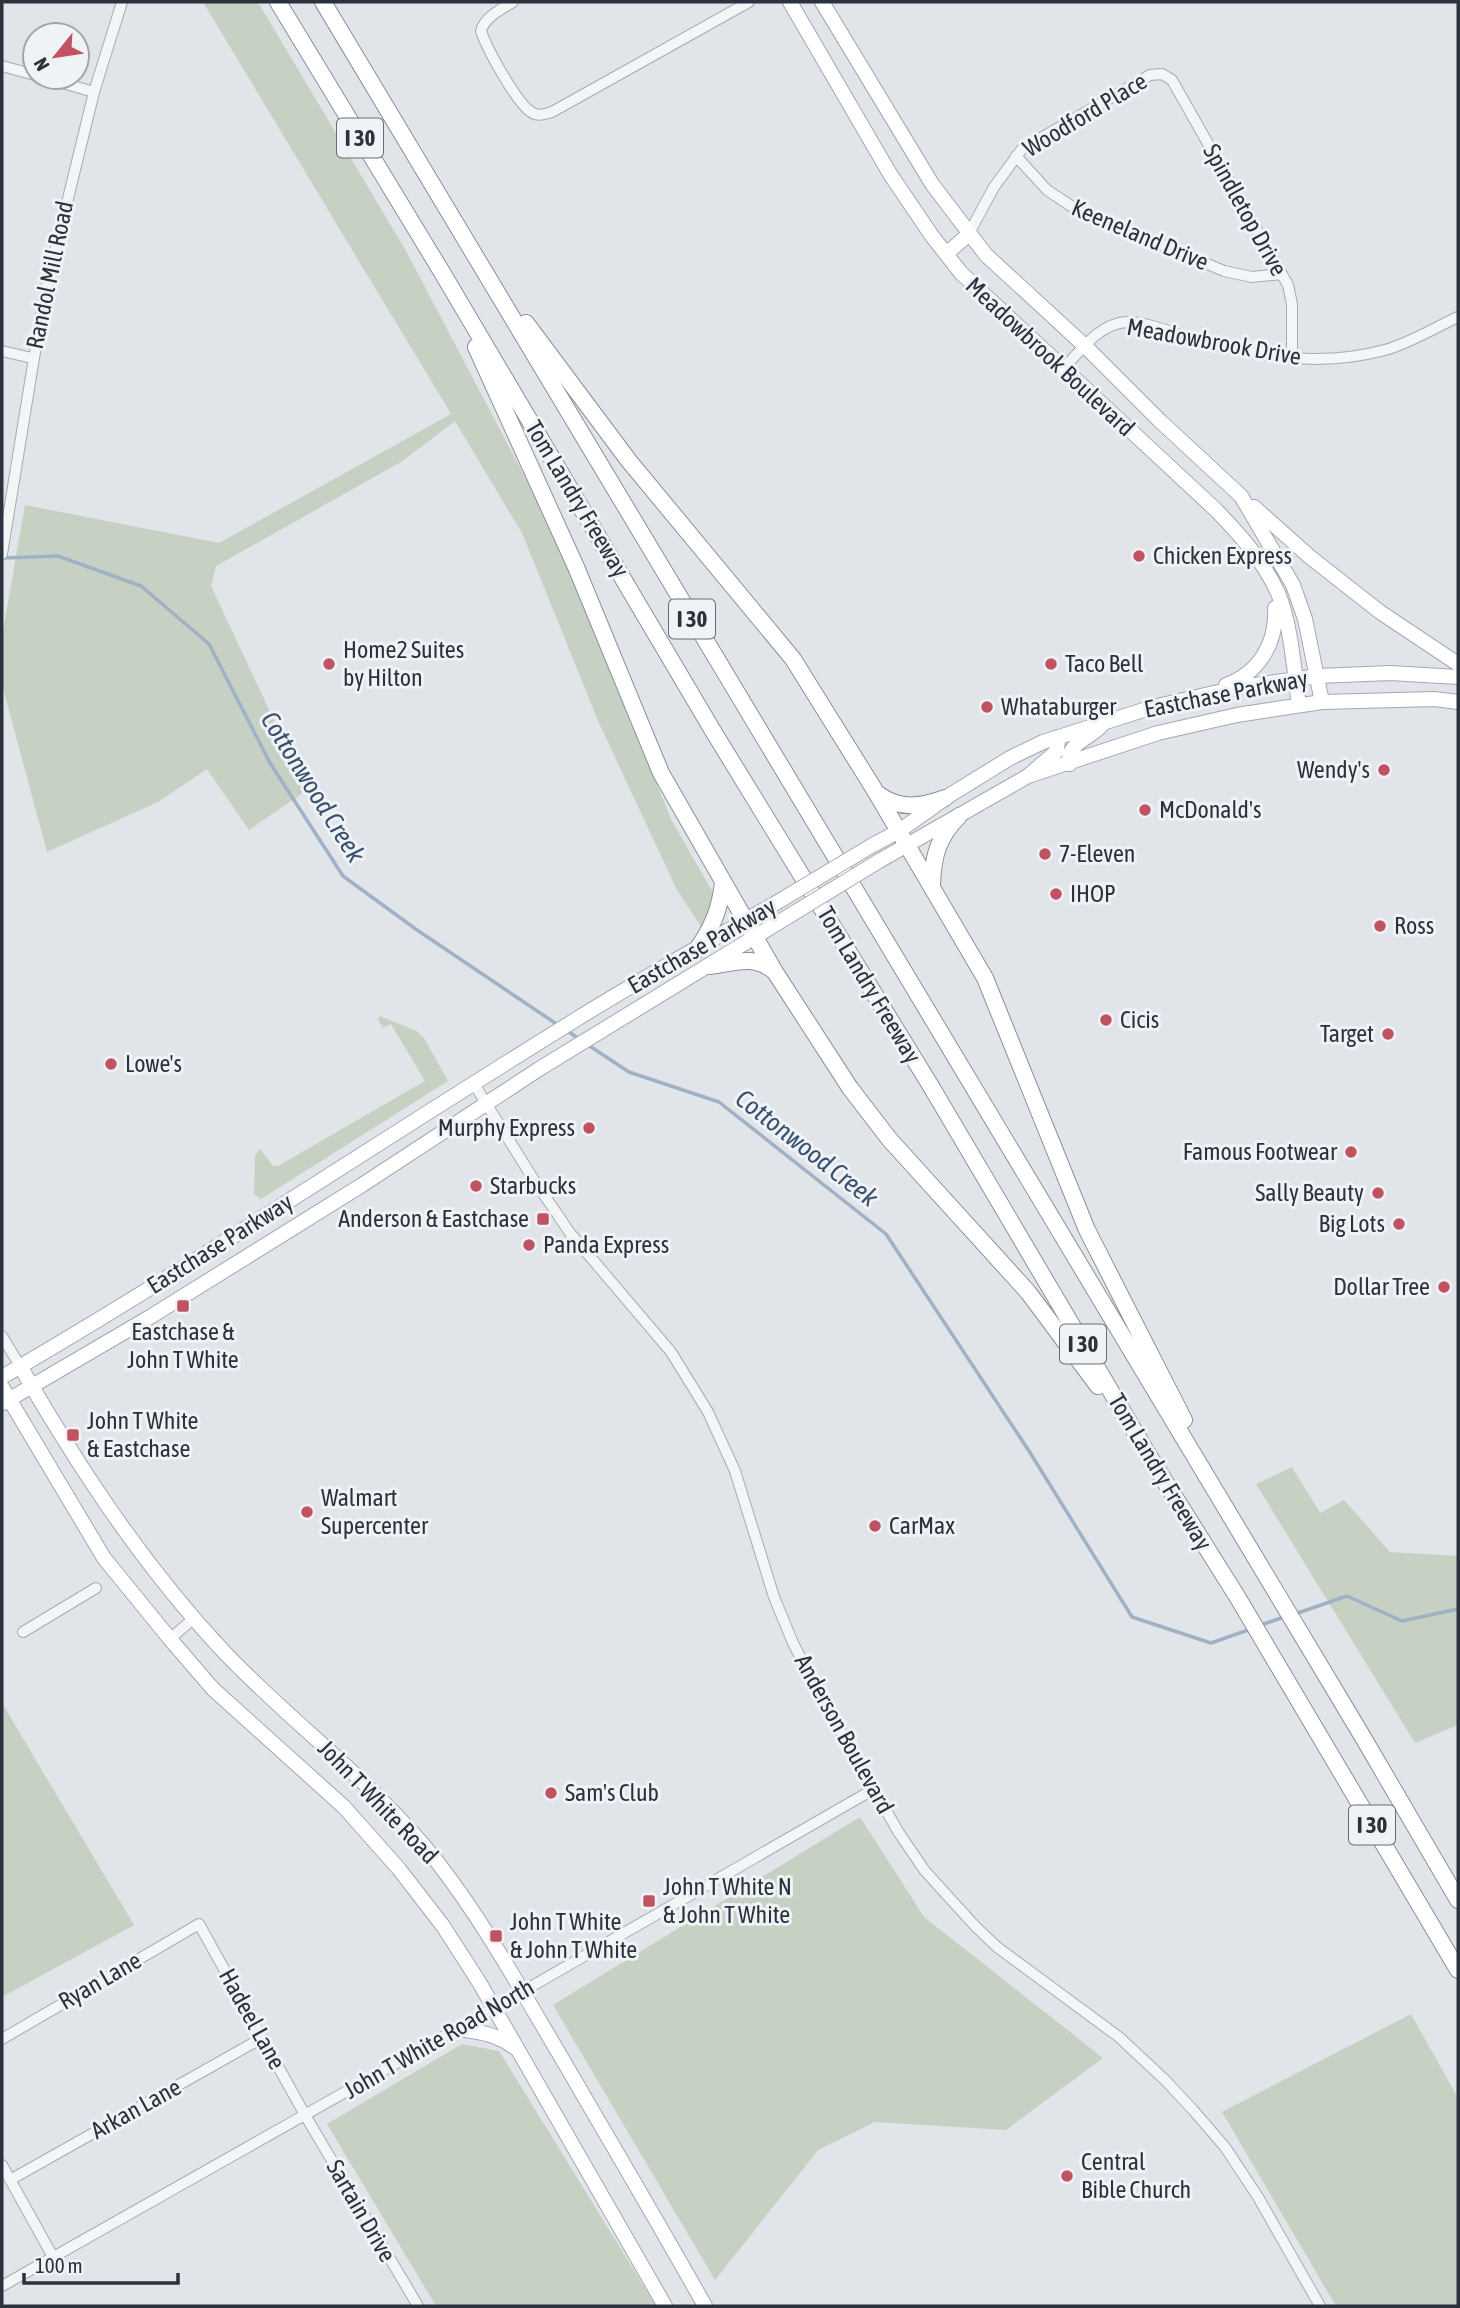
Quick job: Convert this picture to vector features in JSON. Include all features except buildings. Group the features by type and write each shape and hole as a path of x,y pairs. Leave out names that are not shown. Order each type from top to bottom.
{"highway":[{"name":"Tom Landry Freeway","path":"278,2 443,274 713,731 932,1088 1149,1456 1238,1598 1458,1970"},
{"name":"Tom Landry Freeway","path":"323,2 1458,1900"},
{"path":"477,258 629,461 793,659 877,793 985,978 1087,1230 1167,1389 1254,1542 1261,1567"},
{"path":"443,274 576,567 661,773 775,972 850,1088 890,1140 1028,1292 1149,1456"},
{"path":"877,793 888,802 902,805 930,804 945,798"},
{"path":"932,885 936,846 959,816"},
{"path":"696,951 714,925 722,899 723,882"},
{"path":"710,966 737,961 763,962 775,972"}],"main road":[{"name":"Meadowbrook Boulevard","path":"790,2 890,174 961,273 1216,510 1251,547 1279,595 1293,654 1299,705"},
{"name":"Meadowbrook Boulevard","path":"822,2 932,184 968,235 1241,496 1293,585 1305,619 1322,702"},
{"path":"946,254 968,235"},
{"path":"1241,496 1310,557 1362,598 1458,664"},
{"path":"1206,693 1238,681 1262,658 1276,628 1274,586"},
{"name":"Eastchase Parkway","path":"4,1397 32,1386 150,1317 362,1185 486,1102 879,861 945,798 1010,758 1058,737 1206,693 1318,676 1390,673 1458,677"},
{"name":"Eastchase Parkway","path":"2,1377 60,1344 610,999 871,846 903,838 959,816 1028,776 1158,733 1237,715 1322,702 1434,699 1458,702"},
{"path":"1070,764 1070,750 1095,733 1104,722"},
{"path":"1028,776 1035,767 1057,751 1058,737"},
{"path":"257,1221 270,1242"},
{"name":"John T White Road","path":"20,1366 84,1471 128,1536 194,1618 226,1654 385,1803 428,1852 467,1903 523,1992 705,2306"},
{"name":"John T White Road","path":"4,1397 104,1558 170,1639 213,1689 344,1807 443,1926 494,2008 665,2306"},
{"path":"458,2029 488,2033 502,2038 518,2050"}],"street":[{"name":"Randol Mill Road","path":"2,554 32,358 71,179 122,2"},
{"path":"513,2 496,12 482,26 484,40 516,96 529,111 544,115 749,2"},
{"path":"2,66 21,71"},
{"name":"Woodford Place","path":"968,235 994,187 1016,156 1030,144 1150,75 1162,74"},
{"name":"Spindletop Drive","path":"1162,74 1172,80 1282,274 1292,304 1292,359"},
{"name":"Keeneland Drive","path":"1016,156 1047,190 1071,206 1224,271 1252,277 1282,274"},
{"name":"Meadowbrook Drive","path":"1064,368 1109,326 1127,322 1228,348 1292,359 1334,359 1386,349 1458,317"},
{"path":"2,351 32,358"},
{"name":"Anderson Boulevard","path":"474,1084 570,1233 671,1352 708,1412 735,1471 774,1597 793,1643 899,1833 925,1871 975,1927 997,1947 1119,2037 1193,2110 1225,2147 1258,2197 1320,2306"},
{"name":"John T White Road","path":"2,1336 20,1366"},
{"path":"23,1632 96,1588"},
{"path":"170,1639 194,1618"},
{"name":"John T White Road North","path":"2,2286 523,1992 874,1789"},
{"name":"Hadeel Lane","path":"199,1924 305,2115"},
{"name":"Ryan Lane","path":"2,2039 199,1924"},
{"name":"Arkan Lane","path":"10,2180 262,2038"},
{"name":"Sartain Drive","path":"305,2115 418,2306"},
{"path":"2,2165 53,2258"}],"green space":[{"path":"203,2 258,2 406,251 559,542 671,819 712,891 713,915 704,931 677,890 599,723 522,533 455,421 401,462 216,566 211,586 307,790 249,830 207,769 158,802 47,852 2,684 2,637 25,505 219,543 451,414"},
{"path":"380,1016 417,1031 424,1038 448,1081 261,1199 254,1194 255,1155 260,1149 273,1166 278,1166 425,1081 391,1024 383,1028 378,1019"},
{"path":"1292,1467 1320,1513 1344,1500 1390,1552 1458,1556 1458,1725 1415,1743 1256,1484"},
{"path":"2,1703 134,1925 2,1997"},
{"path":"860,1817 924,1917 1103,2058 1006,2130 875,2122 818,2150 715,2280 553,2005"},
{"path":"1411,2014 1458,2098 1458,2306 1336,2306 1222,2112"},
{"path":"462,2044 499,2051 656,2306 436,2306 327,2124"}],"waterway":[{"name":"Cottonwood Creek","path":"3,558 58,556 141,586 209,644 270,763 343,876 417,930 558,1025"},
{"name":"Cottonwood Creek","path":"565,1029 579,1039"},
{"name":"Cottonwood Creek","path":"588,1045 629,1072 719,1102 886,1234 1029,1451 1132,1617 1211,1643 1251,1629"},
{"name":"Cottonwood Creek","path":"1295,1614 1347,1596 1402,1621 1458,1609"},
{"name":"Cottonwood Creek","path":"1258,1626 1284,1617"}],"place":[{"name":"Chicken Express","path":"1139,556"},
{"name":"Home2 Suites by Hilton","path":"329,664"},
{"name":"Taco Bell","path":"1051,664"},
{"name":"Whataburger","path":"987,707"},
{"name":"Wendy's","path":"1384,770"},
{"name":"McDonald's","path":"1145,810"},
{"name":"7-Eleven","path":"1045,854"},
{"name":"IHOP","path":"1056,894"},
{"name":"Ross","path":"1380,926"},
{"name":"Cicis","path":"1106,1020"},
{"name":"Target","path":"1388,1034"},
{"name":"Lowe's","path":"111,1064"},
{"name":"Murphy Express","path":"589,1128"},
{"name":"Famous Footwear","path":"1351,1152"},
{"name":"Starbucks","path":"476,1186"},
{"name":"Sally Beauty","path":"1378,1193"},
{"name":"Anderson & Eastchase","path":"543,1219"},
{"name":"Big Lots","path":"1399,1224"},
{"name":"Panda Express","path":"529,1245"},
{"name":"Dollar Tree","path":"1444,1287"},
{"name":"Eastchase & John T White","path":"183,1306"},
{"name":"John T White & Eastchase","path":"73,1435"},
{"name":"Walmart Supercenter","path":"307,1512"},
{"name":"CarMax","path":"875,1526"},
{"name":"Sam's Club","path":"551,1793"},
{"name":"John T White N & John T White","path":"649,1901"},
{"name":"John T White & John T White","path":"496,1936"},
{"name":"Central Bible Church","path":"1067,2176"}]}
